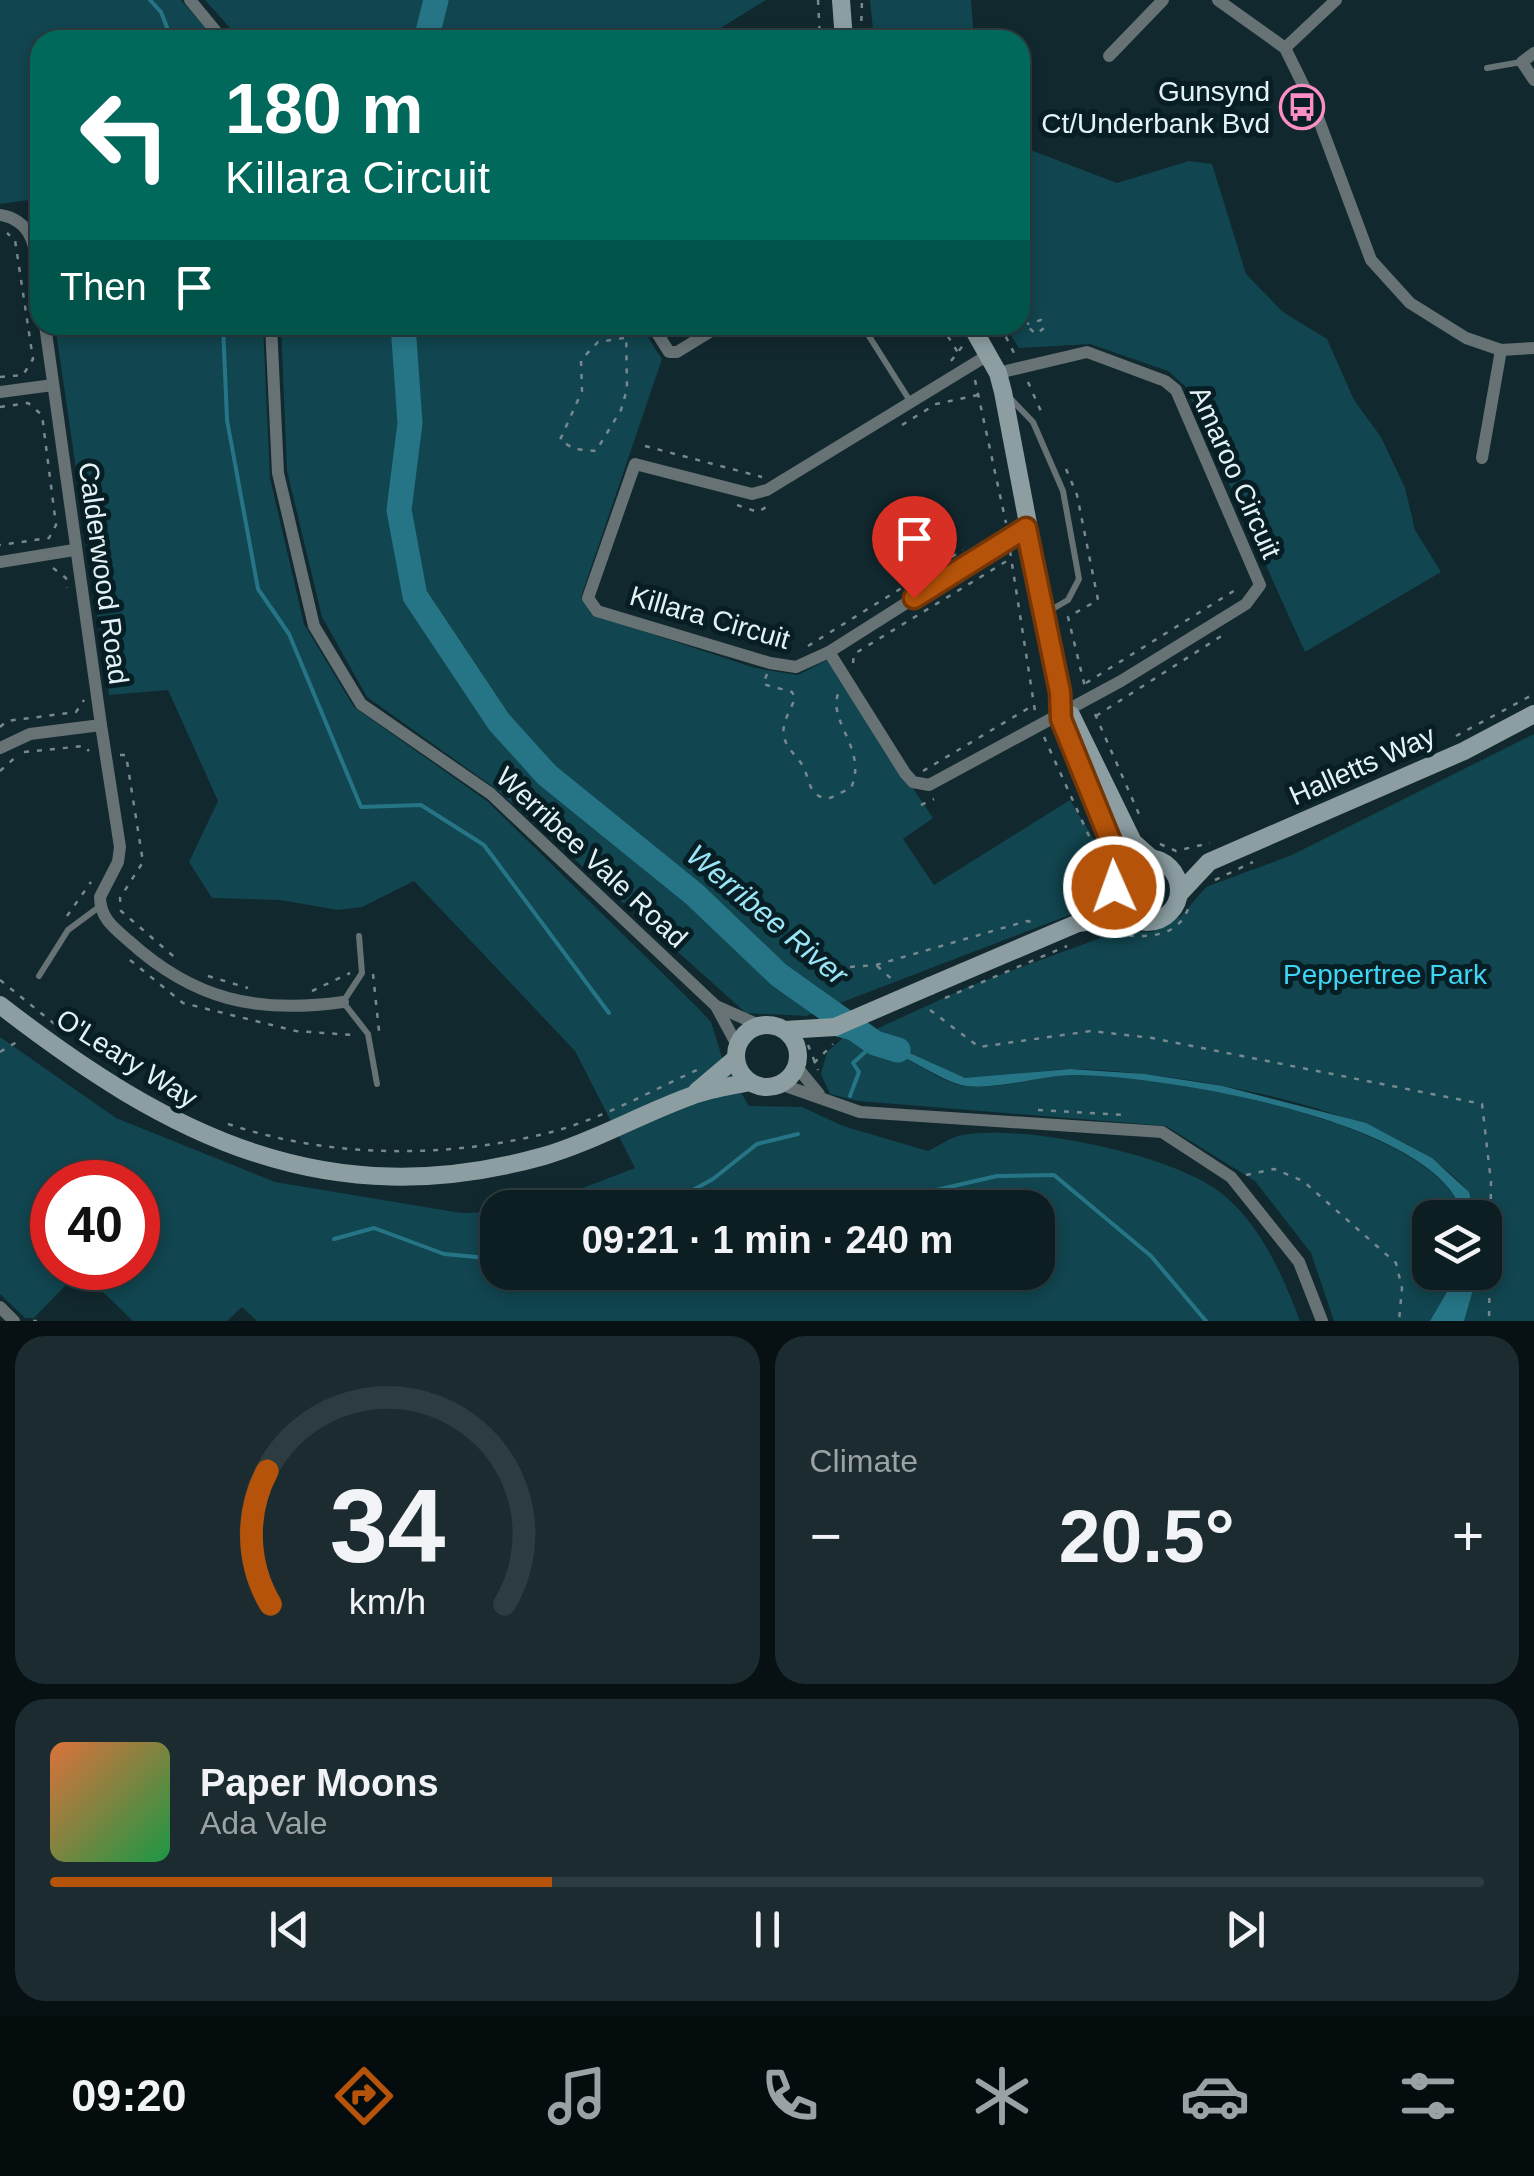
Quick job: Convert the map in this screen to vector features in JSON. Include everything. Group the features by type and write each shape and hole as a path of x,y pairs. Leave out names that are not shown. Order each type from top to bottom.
{"street":[{"path":"190,0 215,30"},
{"path":"841,0 843,30"},
{"path":"1109,56 1163,0"},
{"path":"1218,0 1285,48 1314,108 1372,260 1410,303 1466,338 1501,350 1534,348"},
{"path":"1285,48 1336,0"},
{"path":"1534,53 1522,62 1534,80"},
{"path":"0,215 14,217 30,236"},
{"name":"Calderwood Road","path":"0,748 30,734 101,725 46,335"},
{"name":"Werribee Vale Road","path":"271,335 278,474 314,626 361,704 491,794 716,1006 759,1025"},
{"path":"658,335 669,352 677,352 705,335"},
{"path":"977,335 998,373 1003,392 1042,612 1063,705 1122,869 1114,887 1084,921"},
{"path":"1482,458 1501,350"},
{"name":"Amaroo Circuit","path":"998,373 1087,352 1165,381 1176,390 1260,585 1246,604 1121,681 1063,705"},
{"name":"Killara Circuit","path":"988,355 767,490 752,494 641,462 629,471 588,598 590,605 770,663 796,667 829,652 1026,528"},
{"path":"0,392 53,386"},
{"path":"0,562 74,550"},
{"path":"829,652 904,773 922,784 1037,724 1063,705"},
{"path":"836,1034 759,1025 737,1051 750,1082 764,1087 780,1084 808,1064 836,1034 932,994 1084,921 1126,916 1154,922 1184,899 1169,866 1151,858 1134,842 1063,705"},
{"name":"Halletts Way","path":"1169,866 1464,751 1534,714"},
{"path":"101,725 120,847 100,906 107,921 155,964 188,986 228,999 281,1008 343,1002"},
{"name":"Halletts Way","path":"1184,899 1210,853"},
{"path":"1122,869 1151,858"},
{"path":"1114,887 1115,898 1126,916"},
{"name":"O'Leary Way","path":"0,1005 123,1094 196,1133 276,1162 354,1175 471,1174 547,1155 693,1095 750,1082"},
{"name":"Werribee Vale Road","path":"716,1006 737,1051"},
{"path":"785,1030 808,1064 819,1094"},
{"name":"O'Leary Way","path":"693,1095 737,1051"},
{"path":"780,1084 819,1094 860,1112 1162,1132 1230,1177 1299,1262 1322,1321"},
{"path":"0,1307 14,1321"}],"lane":[{"path":"1487,68 1522,62"},
{"path":"868,335 910,401"},
{"path":"1003,392 1034,422 1063,492 1079,579 1068,600 1042,612"},
{"path":"39,976 68,930 100,906"},
{"path":"359,936 362,972 343,1002 368,1034 377,1084"}],"path":[{"path":"818,0 820,30"},
{"path":"860,30 862,0"},
{"path":"0,230 15,240 33,359 23,375 0,377"},
{"path":"624,335 628,380 620,410 596,450 565,445 560,440 562,427 582,391 581,360 598,342 624,338"},
{"path":"947,335 978,394 1012,558 1037,724 1099,859"},
{"path":"939,368 953,360 956,350 970,335"},
{"path":"1027,381 1043,377"},
{"path":"888,433 936,404 978,394"},
{"path":"0,407 28,404 42,415 56,525 49,538 0,546"},
{"path":"645,446 765,478"},
{"path":"721,500 758,512 774,502"},
{"path":"796,653 973,544"},
{"path":"852,663 854,654 1012,558"},
{"path":"46,569 53,568 66,578 68,596"},
{"path":"1084,684 1247,582"},
{"path":"770,663 764,684 792,692 796,698 783,734 804,765 807,784 820,798 845,794 854,781 856,758 835,708 836,696 849,686"},
{"path":"1446,741 1534,694"},
{"path":"0,727 7,721 76,712 84,698"},
{"path":"920,773 1034,705"},
{"path":"0,771 21,752 84,746 97,756 126,755 143,862 120,898 121,910 191,971"},
{"path":"1134,842 1144,836 1176,851 1210,853"},
{"path":"1209,884 1253,861"},
{"path":"62,926 91,883"},
{"path":"1110,933 1142,937 1166,933 1180,924 1184,899"},
{"path":"837,968 876,965 1027,921 1042,924"},
{"path":"932,994 1068,946"},
{"path":"876,965 894,981"},
{"path":"307,994 349,973 373,971 379,1031"},
{"path":"208,976 259,991"},
{"path":"0,980 65,1032"},
{"path":"930,1010 979,1047 1091,1030 1152,1038 1482,1104 1491,1182 1489,1321"},
{"path":"0,1052 16,1045 21,1038 15,1034"},
{"path":"808,1064 836,1034"},
{"path":"213,1119 275,1140 378,1152 469,1147 550,1132 604,1112 707,1063"},
{"path":"1031,1110 1131,1116"},
{"path":"1246,1176 1274,1169 1302,1181 1396,1263 1402,1288 1399,1321"}],"green space":[{"path":"0,0 181,0 207,30 30,30 30,200 0,204"},
{"path":"205,0 766,0 717,30 230,28"},
{"path":"870,0 971,0 973,30 873,30"},
{"path":"1030,150 1117,183 1189,161 1212,164 1246,274 1283,312 1327,339 1354,400 1381,437 1405,488 1415,530 1441,572 1305,652 1185,386 1168,371 1090,344 1019,348 1011,335 1030,335"},
{"path":"56,335 263,335 270,478 304,624 354,707 487,801 696,1006 711,1022 724,1064 749,1106 802,1107 843,1126 928,1151 962,1135 1021,1134 1095,1145 1168,1166 1220,1192 1247,1219 1278,1269 1300,1321 257,1321 242,1307 227,1321 133,1321 101,1290 160,1290 160,1160 30,1160 30,1290 61,1290 34,1318 25,1318 0,1294 0,1037 116,1118 275,1182 461,1213 480,1212 480,1290 1055,1290 1055,1190 577,1190 635,1168 575,1051 414,881 362,907 338,910 280,900 212,898 189,862 218,801 168,690 109,695"},
{"path":"281,335 646,335 662,359 581,597 591,614 755,668 798,675 827,660 933,818 903,839 934,885 1070,800 1107,861 1110,888 1090,907 806,1016 746,1013 496,789 367,697 322,617 287,471"},
{"name":"Peppertree Park","path":"1534,734 1534,1321 1464,1321 1473,1290 1502,1290 1502,1200 1471,1200 1466,1189 1434,1160 1390,1136 1283,1099 1169,1077 1073,1069 967,1078 861,1036 970,986 1117,932 1152,932 1181,916 1206,887 1292,855"},
{"path":"843,1038 895,1053 964,1086 990,1087 1071,1075 1165,1083 1292,1110 1353,1130 1406,1155 1444,1184 1453,1200 1412,1200 1412,1290 1448,1290 1430,1321 1334,1321 1311,1253 1255,1181 1166,1126 858,1101 830,1094 821,1074 827,1052"}],"shaded area":[{"path":"837,1029 894,1046 965,1078 1070,1069 1145,1074 1223,1086 1366,1123 1432,1158 1469,1192 1471,1200 1454,1200 1445,1183 1407,1154 1355,1130 1294,1110 1230,1095 1115,1077 1074,1075 973,1087 943,1078 892,1052 834,1036"},
{"path":"1448,1290 1473,1290 1464,1321 1430,1321"}],"waterway":[{"path":"150,0 161,12 168,30"},
{"name":"Werribee River","path":"428,30 436,0"},
{"path":"223,335 227,420 258,589 289,634 361,807 421,805 484,845 609,1013"},
{"name":"Werribee River","path":"404,335 410,423 399,510 415,596 499,722 547,775 694,894 779,975 875,1043 898,1050"},
{"path":"850,1096 859,1072 853,1063 874,1044"},
{"path":"693,1190 757,1144 798,1134"},
{"path":"936,1190 997,1176 1054,1175 1151,1256 1206,1321"},
{"path":"334,1239 374,1228 444,1254 480,1257"}],"place":[{"name":"Gunsynd Ct/Underbank Bvd","path":"1302,107"}],"route":[{"path":"914,598 1026,528 1060,692 1061,719 1117,848 1122,869 1114,887"}]}
